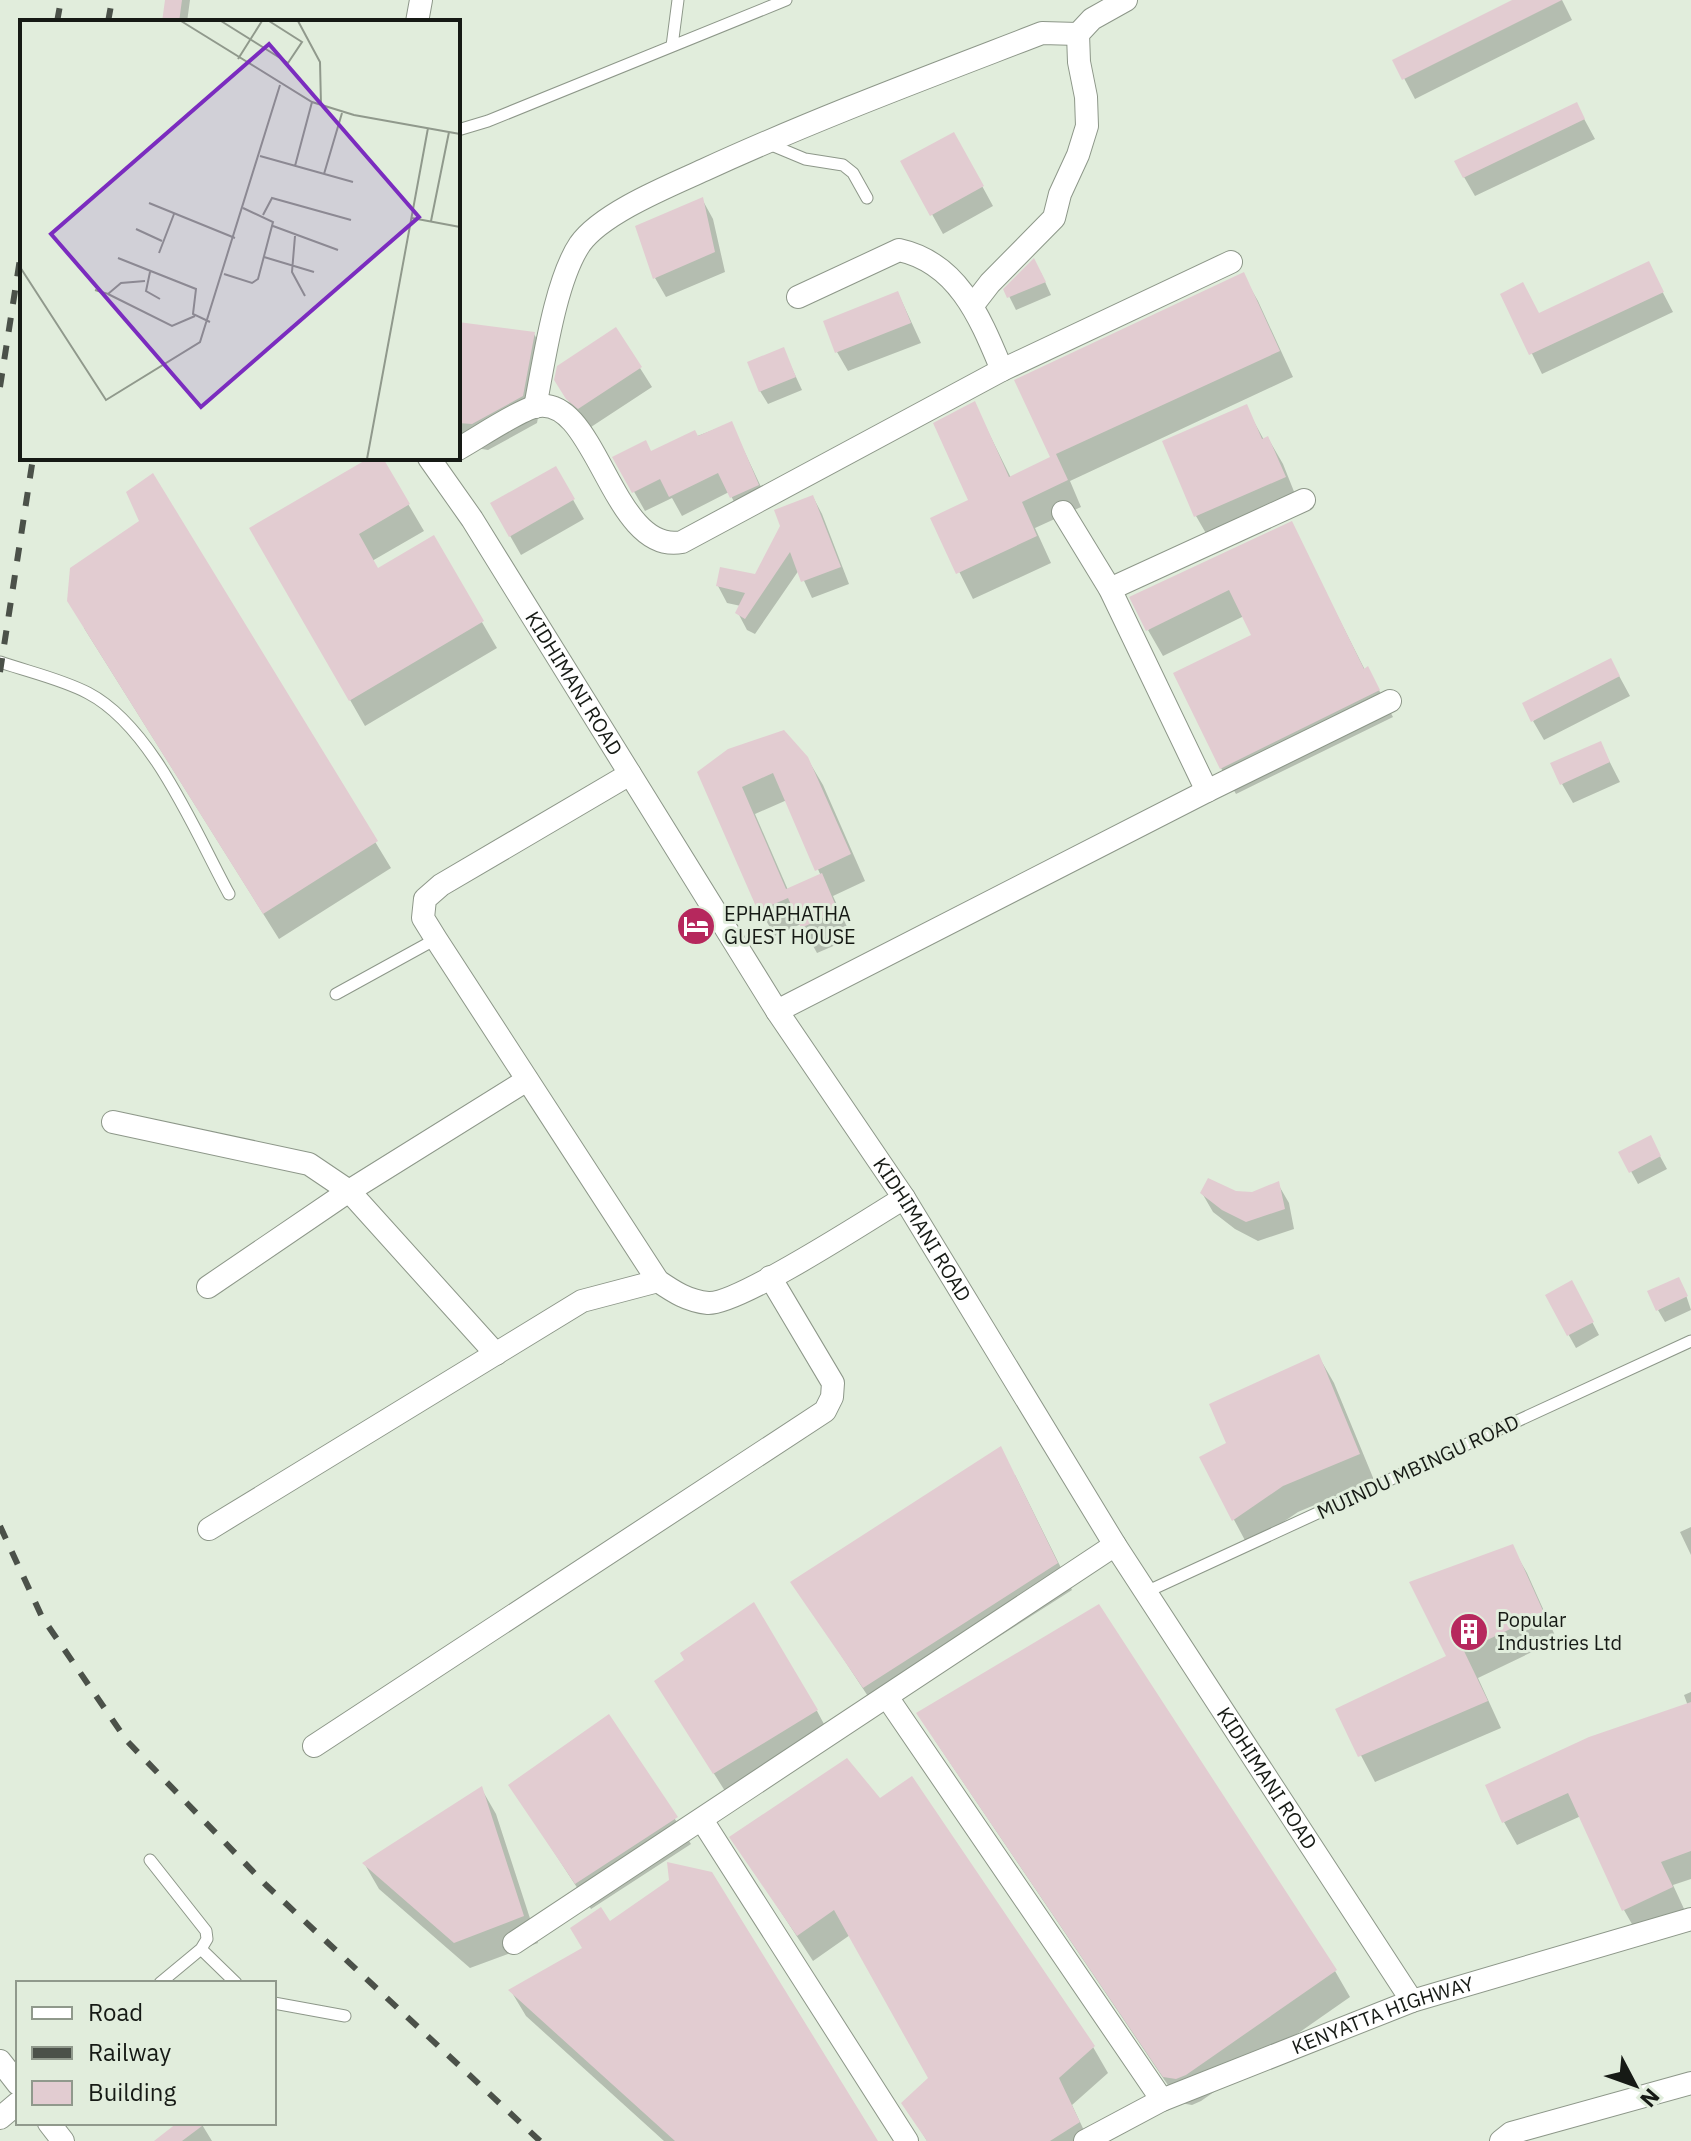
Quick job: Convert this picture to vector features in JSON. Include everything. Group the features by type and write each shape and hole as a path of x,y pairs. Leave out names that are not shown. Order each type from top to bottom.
{"street":[{"path":"417,20 421,0"},
{"path":"973,305 990,283 1054,218 1060,194 1087,126 1078,34 1092,19 1126,0"},
{"path":"535,407 549,335 566,274 579,246 591,231 651,194 765,142 1042,33 1078,34"},
{"path":"798,297 899,250 928,260 955,283 973,305 1002,370"},
{"path":"460,448 535,407 555,407 575,422 626,511 643,529 665,543 682,542 1002,370 1231,262"},
{"name":"KIDHIMANI ROAD","path":"434,460 777,1011 904,1198 1115,1545 1412,2001"},
{"path":"1110,589 1304,500"},
{"path":"1063,512 1110,589 1207,791"},
{"path":"777,1011 1390,701"},
{"path":"630,774 441,885 425,899 423,918 527,1080 658,1281 682,1297 711,1303 743,1293 904,1198"},
{"path":"208,1287 349,1191 527,1080"},
{"path":"113,1122 309,1164 349,1191 496,1354"},
{"path":"314,1746 825,1411 832,1397 833,1383 770,1277"},
{"path":"209,1529 582,1301 658,1281"},
{"path":"514,1943 1115,1545"},
{"path":"887,1697 1162,2100"},
{"path":"702,1820 907,2141"},
{"name":"KENYATTA HIGHWAY","path":"1097,2138 1162,2100 1412,2001 1691,1919"},
{"path":"0,2061 16,2081"},
{"path":"1501,2141 1511,2133 1691,2083"},
{"path":"0,2118 16,2105"},
{"path":"51,2125 63,2141"}],"lane":[{"path":"672,46 678,0"},
{"path":"460,129 488,121 786,0"},
{"path":"765,142 805,159 843,165 853,173 867,198"},
{"path":"0,662 88,694 111,709 133,730 158,764 229,894"},
{"path":"336,994 436,939"},
{"name":"MUINDU MBINGU ROAD","path":"1146,1592 1691,1341"},
{"path":"150,1860 206,1931 207,1939 201,1949 162,1981"},
{"path":"201,1949 234,1981"},
{"path":"276,2003 345,2016"}],"building":[{"path":"165,0 182,0 179,20 162,20"},
{"path":"1512,0 1562,0 1402,80 1392,60"},
{"path":"1577,102 1585,119 1463,178 1454,161"},
{"path":"954,132 984,186 930,216 900,161"},
{"path":"703,197 715,252 653,279 635,226"},
{"path":"1034,258 1046,282 1007,298 1003,289"},
{"path":"1649,261 1664,292 1529,355 1500,294 1523,282 1539,313"},
{"path":"1244,272 1280,351 1056,454 1068,480 1022,502 1037,536 956,574 930,518 968,500 933,423 975,401 1009,477 1050,457 1014,380"},
{"path":"898,291 911,323 835,353 823,321"},
{"path":"460,322 535,332 523,396 472,424 460,423"},
{"path":"616,327 642,367 578,409 566,399 554,380 557,366"},
{"path":"784,347 796,377 759,392 747,362"},
{"path":"1247,404 1262,439 1268,436 1286,477 1194,517 1162,441"},
{"path":"732,421 759,485 730,498 718,473 669,497 660,479 632,493 612,457 646,440 651,451 695,430 698,436"},
{"path":"366,460 384,460 410,504 359,534 378,568 434,535 484,621 349,701 249,528"},
{"path":"556,466 575,499 509,537 490,503"},
{"path":"153,473 378,841 263,914 67,601 70,568 139,521 126,492"},
{"path":"813,495 841,567 801,582 790,552 745,619 735,613 745,593 716,586 720,567 755,574 780,526 774,510"},
{"path":"1292,521 1364,669 1368,666 1380,690 1220,769 1173,673 1251,635 1229,590 1146,631 1129,597"},
{"path":"1611,658 1620,676 1531,722 1522,703"},
{"path":"784,730 808,757 851,854 815,871 773,773 742,787 786,889 822,873 838,911 801,928 788,898 758,911 697,772 728,749"},
{"path":"1601,741 1610,762 1560,785 1550,763"},
{"path":"1651,1135 1661,1156 1629,1173 1618,1152"},
{"path":"1208,1178 1236,1191 1252,1192 1279,1181 1285,1209 1246,1222 1222,1210 1200,1193"},
{"path":"1679,1277 1688,1296 1656,1311 1647,1291"},
{"path":"1572,1280 1594,1322 1567,1336 1545,1295"},
{"path":"1319,1354 1360,1454 1283,1486 1232,1521 1199,1457 1226,1443 1209,1404"},
{"path":"1001,1446 1058,1563 863,1688 790,1582"},
{"name":"Popular Industries Ltd","path":"1513,1544 1544,1613 1464,1651 1488,1701 1358,1757 1335,1709 1446,1656 1409,1582"},
{"path":"754,1602 818,1710 713,1774 654,1681 684,1660 680,1653"},
{"path":"1099,1604 1337,1970 1176,2079 1163,2077 916,1713"},
{"path":"1691,1702 1691,1851 1661,1862 1673,1887 1622,1911 1568,1793 1502,1823 1485,1785 1589,1737"},
{"path":"609,1714 678,1817 575,1884 508,1785"},
{"path":"847,1758 880,1798 912,1776 1095,2046 1059,2078 1080,2122 1050,2141 927,2141 901,2103 928,2078 834,1910 797,1936 729,1837"},
{"path":"482,1786 524,1916 454,1943 362,1863"},
{"path":"667,1862 712,1872 878,2141 675,2141 508,1990 582,1948 570,1928 601,1907 610,1921 669,1880"},
{"path":"174,2125 203,2125 182,2141 154,2141"}],"railway":[{"path":"57,20 61,0"},
{"path":"108,20 112,0"},
{"path":"0,387 20,259"},
{"path":"0,672 33,460"},
{"path":"0,1526 42,1617 127,1741 266,1885 540,2141"}],"place":[{"name":"EPHAPHATHA GUEST HOUSE","path":"696,926"},
{"name":"Popular Industries Ltd","path":"1469,1632"}]}
